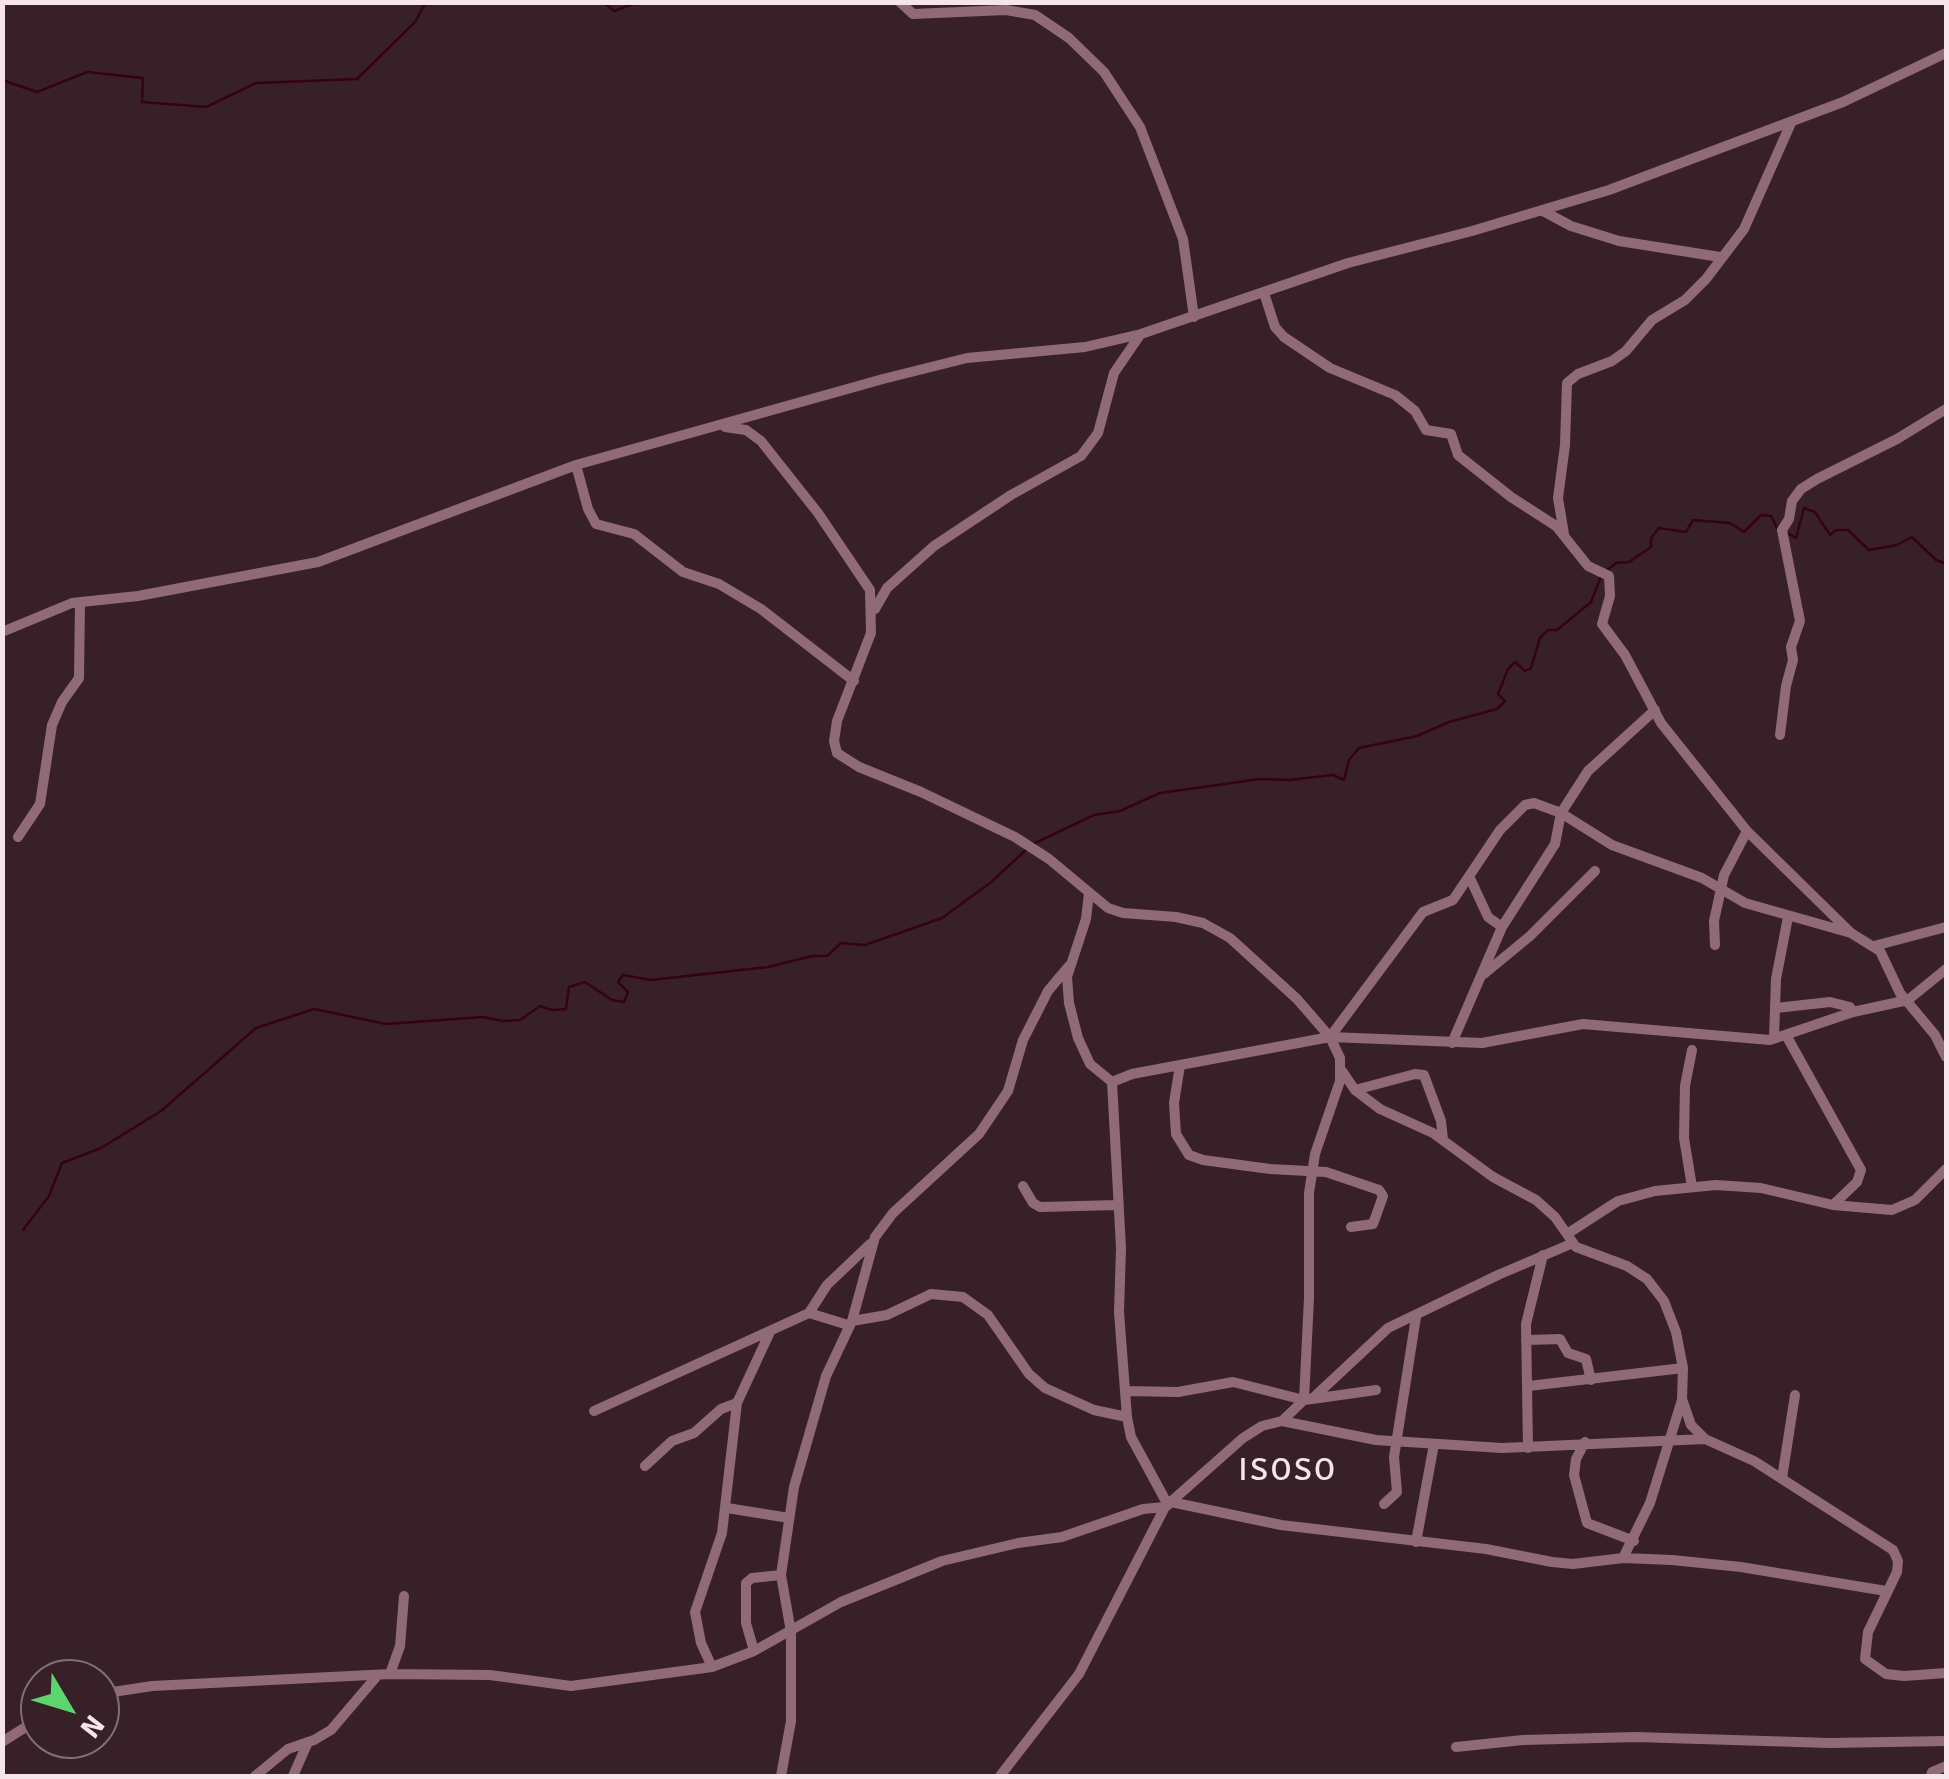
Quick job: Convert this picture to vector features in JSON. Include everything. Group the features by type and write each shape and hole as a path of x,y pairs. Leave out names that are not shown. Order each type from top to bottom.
{"street":[{"path":"900,2 912,14 1006,10 1035,16 1069,38 1104,72 1140,127 1183,238 1194,318"},
{"path":"2,632 46,611 80,602 138,596 318,562 576,465 949,362 1099,345 1141,334 1348,263 1543,210 1791,123 1946,53"},
{"path":"1565,535 1558,498 1566,384 1578,374 1626,352 1652,320 1685,300 1706,280 1744,229 1791,123"},
{"path":"1543,210 1571,226 1620,242 1720,257"},
{"path":"1264,292 1276,327 1284,337 1330,368 1395,395 1415,412 1426,430 1451,434 1458,455 1565,535 1588,566 1609,576 1610,596 1602,624 1625,655 1674,740 1747,831 1851,933 1874,946 1885,958 1900,993 1946,1057"},
{"path":"1141,334 1114,374 1093,444 1070,465 1011,495 934,546 878,599 868,645 838,721 834,741 837,752 844,760 1015,837 1049,859 1108,908 1123,913 1176,916 1204,923 1230,938 1269,970 1330,1037 1342,1071 1355,1090 1391,1116 1443,1139 1493,1176 1536,1200 1586,1253 1640,1272 1656,1289 1676,1332 1682,1399 1690,1425 1705,1439 1754,1461 1893,1550 1898,1561 1896,1572 1868,1632 1864,1659 1886,1674 1946,1672"},
{"path":"1780,735 1793,660 1791,647 1800,621 1782,530 1789,519 1792,501 1801,489 1946,409"},
{"path":"719,427 755,435 818,513 870,590 873,619"},
{"path":"576,465 596,524 634,534 684,572 719,584 761,610 854,681"},
{"path":"18,837 40,804 52,725 79,678 80,602"},
{"path":"1452,1044 1502,928 1556,844 1561,813 1588,771 1655,710"},
{"path":"1330,1037 1423,912 1454,900 1500,830 1524,806 1534,803 1561,813 1612,845 1686,871 1745,904 1851,933"},
{"path":"1714,944 1714,922 1724,875 1747,831"},
{"path":"1480,978 1530,936 1595,870"},
{"path":"1469,876 1488,917 1502,928"},
{"path":"1088,893 1086,918 1069,966 1069,1003 1090,1064 1112,1082 1122,1270 1119,1312 1127,1417 1131,1437 1168,1505"},
{"path":"1788,918 1776,979 1780,1037 1861,1170 1857,1182 1832,1205"},
{"path":"1874,946 1946,927"},
{"path":"594,1411 809,1314 827,1284 862,1256 893,1213 979,1134 1008,1091 1024,1040 1048,991 1069,966"},
{"path":"1112,1082 1132,1074 1330,1037 1482,1043 1582,1024 1780,1037 1854,1012 1908,1000 1946,970"},
{"path":"1776,1008 1830,1002 1850,1007"},
{"path":"1692,1050 1685,1086 1684,1138 1692,1187"},
{"path":"1180,1065 1174,1103 1176,1134 1189,1155 1203,1160 1326,1172 1379,1190 1383,1196 1374,1224 1351,1226"},
{"path":"1308,1400 1309,1194 1314,1154 1342,1071"},
{"path":"1355,1090 1400,1077 1424,1075 1441,1121 1443,1139"},
{"path":"1000,1776 1079,1674 1168,1505 1243,1438 1262,1426 1282,1421 1388,1328 1543,1255 1618,1201 1655,1191 1750,1186 1832,1205 1892,1210 1915,1200 1946,1169"},
{"path":"1023,1186 1033,1204 1040,1207 1118,1205"},
{"path":"780,1776 791,1722 791,1632 780,1575 794,1487 812,1419 850,1323 875,1238"},
{"path":"1528,1448 1526,1324 1543,1255"},
{"path":"809,1314 850,1323 888,1315 930,1294 963,1297 988,1315 1029,1374 1045,1388 1094,1410 1127,1417"},
{"path":"1384,1504 1397,1492 1394,1470 1416,1317"},
{"path":"712,1667 701,1643 695,1612 722,1533 737,1403 770,1332"},
{"path":"1526,1340 1560,1339 1568,1354 1586,1359 1591,1380"},
{"path":"1529,1386 1682,1368"},
{"path":"1126,1391 1193,1391 1233,1382 1308,1400 1376,1390"},
{"path":"1782,1478 1795,1396"},
{"path":"1623,1558 1650,1504 1682,1399"},
{"path":"645,1466 672,1441 694,1433 721,1409 737,1403"},
{"path":"1282,1421 1352,1436 1434,1444 1528,1448 1585,1442 1705,1439"},
{"path":"1585,1442 1576,1458 1574,1475 1587,1524 1634,1542"},
{"path":"1416,1542 1434,1444"},
{"path":"120,1691 310,1676 384,1675 490,1676 570,1686 712,1667 754,1651 841,1602 942,1561 1018,1543 1062,1538 1168,1505 1281,1525 1486,1549 1573,1564 1623,1558 1741,1567 1886,1592"},
{"path":"727,1508 789,1518"},
{"path":"754,1651 746,1623 746,1583 752,1578 780,1575"},
{"path":"255,1776 288,1749 331,1730 384,1675 401,1638 404,1596"},
{"path":"1456,1747 1524,1740 1636,1737 1830,1743 1946,1741"},
{"path":"293,1776 308,1742"},
{"path":"1931,1776 1946,1766"}],"waterway":[{"path":"2,80 37,92 87,72 143,78 142,102 206,107 256,83 357,79 415,22 426,2"},
{"path":"604,2 614,11 639,2"},
{"path":"856,2 863,2"},
{"path":"1789,534 1796,538 1804,508 1815,512 1830,535 1836,530 1848,530 1869,550 1897,545 1912,537 1936,560 1946,564"},
{"path":"1606,571 1651,547 1651,538 1659,528 1686,532 1693,520 1730,523 1744,532 1761,515 1771,516 1777,528"},
{"path":"1033,844 1094,815 1120,811 1160,793 1260,779 1333,775 1344,780 1349,760 1359,748 1417,736 1449,722 1497,709 1505,701 1498,694 1508,669 1515,662 1525,671 1531,668 1540,638 1548,630 1557,630 1591,602 1601,576"},
{"path":"23,1230 49,1196 62,1163 101,1148 161,1111 256,1028 314,1009 386,1024 483,1017 520,1020 540,1006 566,1009 569,987 585,982 612,1000 624,1002 628,992 618,982 623,975 651,980 827,956 841,943 865,945 942,918 990,883 1027,849"}],"district":[{"name":"ISOSO","path":"1288,1472"}]}
